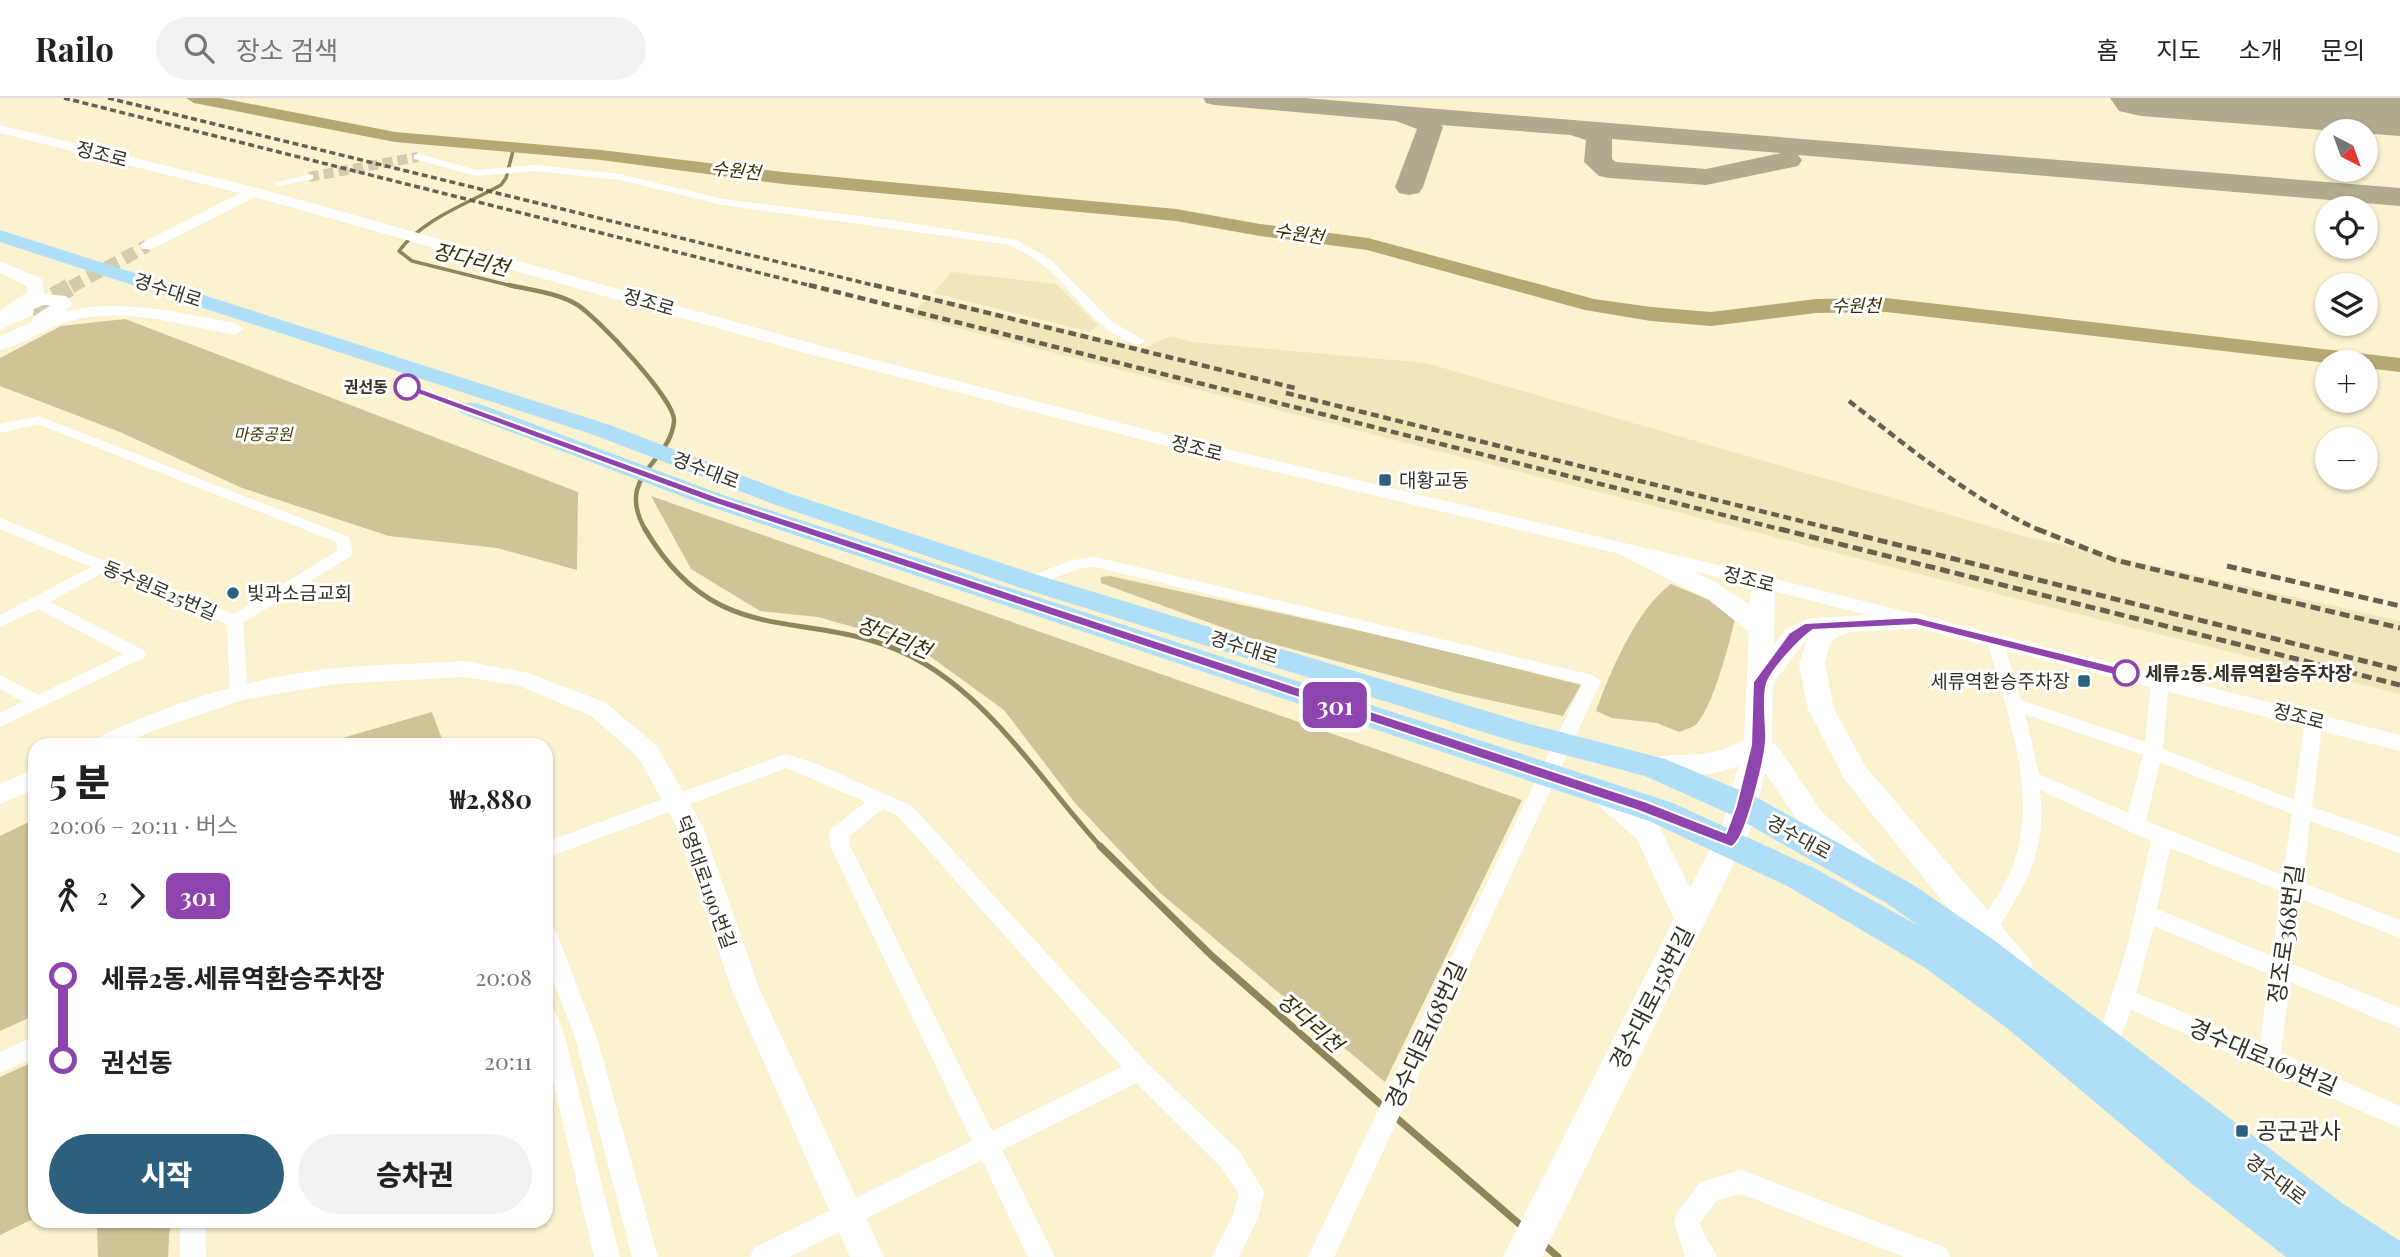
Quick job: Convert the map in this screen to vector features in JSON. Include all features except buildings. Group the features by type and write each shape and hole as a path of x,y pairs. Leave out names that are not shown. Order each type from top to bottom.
{"main road":[{"name":"경수대로","path":"0,236 602,430 686,476 986,591 1602,793 1731,841 1926,948 2019,1015 2185,1153 2323,1257"},
{"name":"경수대로","path":"0,255 235,329 481,412 590,453 782,499 1031,582 1523,733 1654,767 1744,806 1880,882 1978,949 2327,1218 2385,1257"},
{"path":"0,266 36,282 36,293 24,309"},
{"path":"0,319 41,299 60,300 64,304 5,335"},
{"path":"5,335 68,317 132,310 235,329"},
{"path":"1632,551 1731,601 1762,631"},
{"name":"경수대로158번길","path":"1522,1257 1731,841 1744,806 1758,745 1763,582"},
{"path":"1760,682 1794,636 1810,626 1916,621"},
{"path":"1846,624 1826,632 1816,645 1812,664 1821,709 1830,730 1855,773 2039,996"},
{"path":"1654,767 1702,767 1734,759 1758,745 1771,758 1812,820 1880,882"},
{"path":"1602,793 1648,832 1691,921"}],"street":[{"path":"6,131 75,138 279,183 310,193 406,234 447,244"},
{"path":"6,131 86,162 212,193 233,193 309,177"},
{"name":"정조로","path":"6,131 268,202 447,244 819,351 1173,442 1763,582 2400,743"},
{"path":"418,157 477,173 535,168 620,177 723,202 1013,242 1038,255 1072,294 1107,324 1122,335 1139,341"},
{"path":"208,214 220,200 212,193"},
{"path":"147,246 208,214 233,193"},
{"path":"191,223 268,202"},
{"path":"5,335 24,309"},
{"path":"0,429 12,424 39,420 344,540 345,553 235,621"},
{"name":"동수원로25번길","path":"0,523 235,621 239,693"},
{"path":"0,540 19,531"},
{"name":"경수대로168번길","path":"1031,582 1079,563 1095,562 1592,681 1321,1257"},
{"path":"0,622 104,566"},
{"path":"0,721 137,654 38,602"},
{"path":"1987,930 2026,861 2031,836 2031,778 1995,641"},
{"name":"덕영대로1190번길","path":"117,738 139,727 239,693 335,676 464,669 522,678 597,709 647,751 690,827 745,988 867,1257"},
{"path":"0,681 38,703"},
{"path":"2135,825 2153,752 2160,682"},
{"path":"2012,703 2153,752 2303,811 2400,845"},
{"name":"정조로368번길","path":"2269,1058 2314,720"},
{"path":"553,847 786,761 905,811 1139,1070 1231,1160 1252,1192 1245,1219 1225,1257"},
{"path":"2031,778 2162,837 2400,929"},
{"path":"0,795 28,781"},
{"path":"881,801 839,833 839,846 1042,1257"},
{"path":"2106,1049 2125,998 2147,914 2162,837"},
{"path":"2147,914 2400,1018"},
{"path":"553,952 586,1038 645,1257"},
{"name":"경수대로169번길","path":"2125,998 2269,1058 2400,1117"},
{"path":"553,1033 607,1257"},
{"path":"0,1063 28,1049"},
{"path":"763,1257 1139,1070"},
{"path":"1704,1257 1693,1248 1687,1221 1709,1190 1741,1182 1937,1257"},
{"path":"193,1228 193,1257"}],"shaded area":[{"path":"952,272 1056,284 1098,325 1090,332 933,293"},
{"path":"932,297 1144,348 1171,336 1192,342 1426,363 2023,536 2400,621 2400,694 906,315"}],"green space":[{"name":"마중공원","path":"125,319 578,492 577,570 497,548 389,536 242,488 120,432 0,386 0,358 61,326"},
{"path":"651,496 1522,800 1385,1082 1159,892 1075,803 1004,710 913,644 818,617 760,611 691,569"},
{"path":"1110,576 1420,644 1581,685 1563,716 1457,693 1254,639 1101,583 1101,577"},
{"path":"1671,584 1722,605 1735,619 1710,701 1694,726 1679,732 1657,723 1612,718 1596,711 1617,660 1636,625 1658,595"},
{"path":"432,712 442,738 342,738"},
{"path":"28,822 28,1018 0,1031 0,836"},
{"path":"28,1064 28,1221 0,1235 0,1077"},
{"path":"97,1228 170,1228 168,1257 98,1257"}],"waterway":[{"name":"수원천","path":"194,98 395,137 601,155 783,178 1176,215 1260,230 1368,244 1593,305 1651,314 1711,319 1816,306 1886,305 2400,365"},
{"name":"장다리천","path":"514,147 506,178 501,185 433,221 399,251 412,261 516,287"},
{"name":"장다리천","path":"509,285 561,297 586,311 633,359 671,410 674,421 671,435 646,471 636,496 638,512 645,530"},
{"name":"장다리천","path":"645,530 675,570 706,597 739,613 774,622 847,634 885,645 925,664 951,682 998,725 1101,847"},
{"name":"장다리천","path":"1101,847 1212,956 1386,1109"},
{"name":"장다리천","path":"1393,1115 1524,1228"},
{"name":"장다리천","path":"1542,1243 1558,1257"}],"taxiway":[{"path":"1215,98 1397,113"},
{"path":"1397,113 2400,197"},
{"path":"1397,113 1422,120 1430,127 1409,187"},
{"path":"1576,129 1595,134 1599,139 1598,162 1609,170 1706,177 1788,160"}],"runway":[{"path":"2141,98 2400,117"}],"tunnel":[{"path":"309,177 418,157"},
{"path":"71,287 147,246"},
{"path":"30,309 74,285"}],"railway":[{"path":"64,98 816,287"},
{"path":"108,98 881,287"},
{"path":"809,285 1787,531"},
{"path":"874,285 1299,389"},
{"path":"1286,393 1841,531"},
{"path":"1849,401 1965,488 2037,529"},
{"path":"1780,529 2400,685"},
{"path":"1834,529 2400,670"},
{"path":"2037,529 2115,560 2400,628"},
{"path":"2037,529 2041,531"},
{"path":"2227,566 2400,606"}],"bus line":[{"name":"301","path":"407,387 481,412 714,500 1641,806 1731,841 1744,806 1758,745 1760,682 1794,636 1810,626 1916,621 2126,673"}],"place":[{"name":"권선동","path":"407,387"},
{"name":"대황교동","path":"1385,480"},
{"name":"빛과소금교회","path":"233,593"},
{"name":"세류2동.세류역환승주차장","path":"2126,673"},
{"name":"세류역환승주차장","path":"2084,681"},
{"name":"공군관사","path":"2242,1131"}]}
